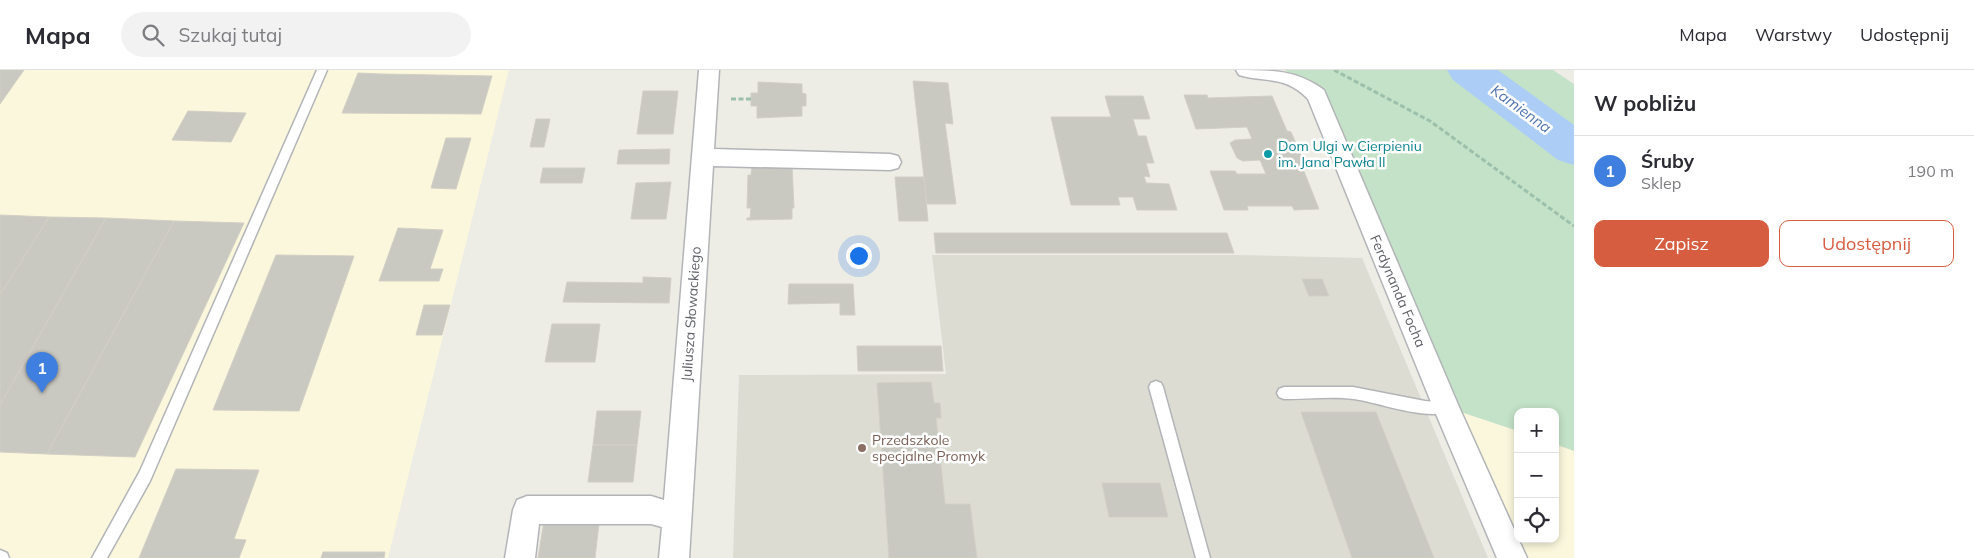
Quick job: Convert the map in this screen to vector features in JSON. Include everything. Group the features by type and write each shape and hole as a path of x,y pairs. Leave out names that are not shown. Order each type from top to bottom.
{"street":[{"name":"Juliusza Słowackiego","path":"674,558 709,70"},
{"name":"Ferdynanda Focha","path":"1246,70 1287,74 1310,87 1317,95 1446,407 1512,558"},
{"path":"702,157 890,162"},
{"path":"520,558 527,510 651,510 676,518"}],"lane":[{"path":"100,558 145,476 322,70"},
{"path":"1156,387 1202,558"},
{"path":"1284,393 1353,394 1426,407 1446,407"}],"path":[{"path":"1334,70 1430,121 1574,226"}],"shaded area":[{"path":"0,70 509,70 388,558 0,558"},
{"path":"932,255 1237,255 1362,258 1488,558 733,558 739,375 946,374"},
{"path":"1446,407 1514,430 1514,543 1559,543 1559,445 1574,451 1574,558 1512,558"}],"green space":[{"path":"1285,70 1553,70 1574,84 1574,451 1559,445 1559,408 1514,408 1514,430 1446,407 1324,111"}],"building":[{"path":"0,70 24,70 0,104"},
{"path":"358,73 492,76 481,114 342,113"},
{"path":"913,81 948,83 953,124 945,123 956,204 927,204"},
{"path":"758,82 802,84 802,93 806,94 806,106 802,106 802,116 757,118 757,106 751,106 751,93 758,93"},
{"path":"643,91 678,91 673,134 637,134"},
{"name":"Dom Ulgi w Cierpieniu im. Jana Pawła II","path":"1184,95 1207,95 1208,98 1272,96 1287,131 1291,132 1307,169 1303,169 1319,209 1294,210 1292,206 1247,206 1248,210 1224,210 1210,171 1235,171 1237,174 1266,174 1260,160 1243,161 1237,158 1230,143 1235,140 1252,139 1247,127 1196,129"},
{"path":"1105,96 1143,96 1150,119 1133,119 1138,136 1146,136 1154,163 1146,163 1150,177 1144,176 1146,183 1169,184 1177,210 1137,210 1133,197 1118,197 1120,205 1071,205 1051,117 1111,117"},
{"path":"188,111 246,113 231,142 172,140"},
{"path":"536,119 550,119 544,147 530,147"},
{"path":"446,138 471,138 456,189 431,188"},
{"path":"670,149 669,164 617,164 619,150"},
{"path":"792,164 794,208 792,208 792,219 747,220 747,218 750,218 751,208 747,208 748,175 751,175 752,166"},
{"path":"543,168 585,168 582,183 540,183"},
{"path":"895,177 924,177 928,221 899,221"},
{"path":"671,182 666,219 631,219 636,183"},
{"path":"0,215 49,217 0,295"},
{"path":"49,217 106,218 0,405 0,295"},
{"path":"106,218 174,221 47,454 0,452 0,405"},
{"path":"174,221 244,223 135,457 47,454"},
{"path":"398,228 443,230 430,269 443,269 439,281 379,281"},
{"path":"934,233 1227,233 1234,253 936,253"},
{"path":"276,255 354,256 299,411 213,410"},
{"path":"643,277 671,278 669,303 563,302 567,282 643,283"},
{"path":"1302,279 1322,279 1329,296 1309,296"},
{"path":"789,284 853,284 855,315 840,315 840,303 788,304"},
{"path":"424,305 450,305 442,335 416,335"},
{"path":"552,324 600,324 595,362 545,362"},
{"path":"857,346 941,346 943,371 858,371"},
{"path":"931,382 934,403 940,403 941,418 936,418 945,504 970,504 977,558 889,558 877,383"},
{"path":"597,411 641,411 637,445 593,445"},
{"path":"1301,412 1376,412 1434,558 1352,558"},
{"path":"593,445 637,445 633,482 588,482"},
{"path":"176,469 259,470 234,539 246,540 239,558 139,558"},
{"path":"1102,483 1160,483 1168,517 1109,517"},
{"path":"545,515 600,515 595,558 538,558"},
{"path":"323,552 385,552 384,558 321,558"}],"waterway":[{"name":"Kamienna","path":"1468,70 1574,148"}],"place":[{"name":"Dom Ulgi w Cierpieniu im. Jana Pawła II","path":"1268,154"},
{"name":"Śruby","path":"42,393"},
{"name":"Przedszkole specjalne Promyk","path":"862,448"}]}
